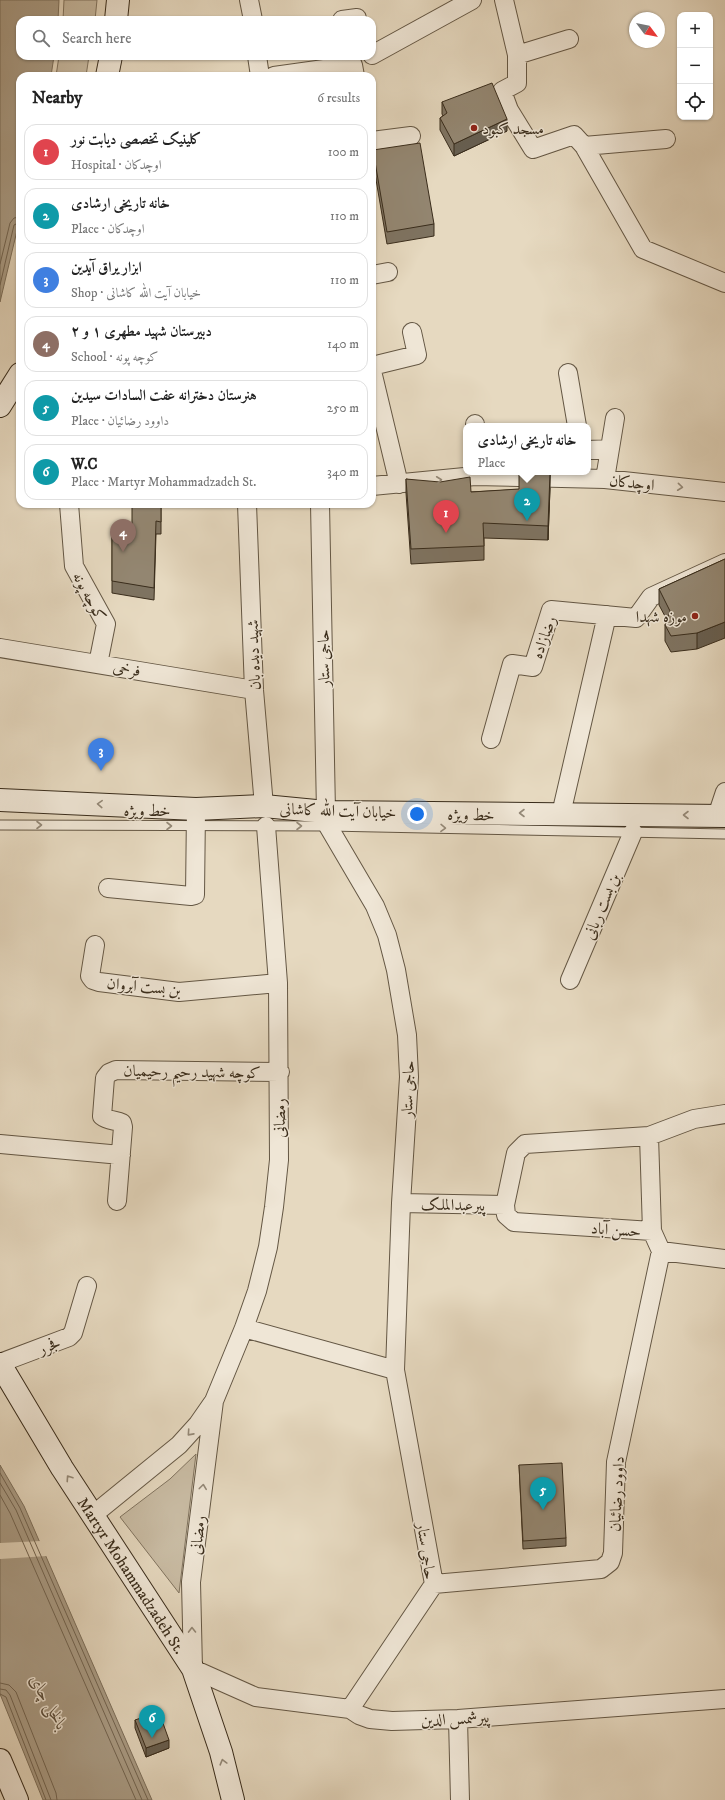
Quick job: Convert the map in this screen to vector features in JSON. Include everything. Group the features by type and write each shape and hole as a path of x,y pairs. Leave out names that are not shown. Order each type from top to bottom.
{"main road":[{"path":"116,16 118,0"},
{"path":"108,72 110,60"},
{"path":"0,406 16,380"},
{"name":"خیابان آیت الله کاشانی","path":"0,800 197,817 265,816 327,819 560,814 722,822"},
{"name":"Martyr Mohammadzadeh St.","path":"0,1364 62,1468 193,1669 220,1752 233,1800"},
{"path":"0,1760 17,1800"}],"street":[{"path":"249,0 252,16"},
{"path":"376,52 472,0"},
{"path":"504,0 517,55 518,83 502,91 509,110 533,149 574,135 584,146 643,249 725,283"},
{"path":"517,55 569,39"},
{"path":"258,60 259,72"},
{"path":"338,72 354,71 366,60"},
{"path":"376,140 411,136"},
{"path":"584,146 666,139"},
{"path":"376,365 417,354 412,332"},
{"path":"568,373 576,423"},
{"path":"376,389 399,484"},
{"path":"605,479 615,418"},
{"path":"591,450 610,449"},
{"name":"اوچدکان","path":"376,486 467,475"},
{"name":"اوچدکان","path":"501,475 605,479 725,492"},
{"name":"کوچه پونه","path":"69,508 74,566 106,624 98,664"},
{"name":"شهید دیده بان","path":"247,508 254,690 265,816"},
{"name":"حاجی ستار","path":"320,508 327,819 375,906 387,935 396,970 407,1035 409,1077 401,1203 395,1370 434,1584 350,1709"},
{"name":"رضازاده","path":"491,740 512,664 533,667 551,610 636,618 651,597 725,563"},
{"path":"560,814 607,615"},
{"name":"فرخی","path":"0,648 254,690"},
{"path":"722,822 725,792"},
{"name":"رمضانی","path":"93,1515 179,1445 198,1424 214,1401 244,1328 260,1276 274,1207 279,1160 280,1072 278,984 265,816"},
{"path":"108,888 191,896 196,895 197,817"},
{"name":"بن بست ربانی","path":"570,980 633,832"},
{"name":"بن بست آبروان","path":"95,945 90,976 93,980 99,982 179,992 278,984"},
{"name":"کوچه شهید رحیم رحیمیان","path":"121,1156 122,1123 106,1119 101,1112 105,1078 109,1073 116,1070 280,1072"},
{"path":"505,1205 516,1153 525,1144 649,1136 694,1119 725,1114"},
{"path":"649,1136 652,1231"},
{"path":"0,1144 121,1156 117,1201"},
{"name":"پیرعبدالملک","path":"401,1203 505,1205"},
{"name":"حسن آباد","path":"505,1205 506,1215 514,1222 652,1231 661,1251 725,1258"},
{"name":"داوود رضائیان","path":"434,1584 601,1569 610,1562 613,1553 616,1462 661,1251"},
{"name":"فجرر","path":"0,1364 69,1337 73,1333 87,1286"},
{"path":"244,1328 395,1370"},
{"name":"رمضانی","path":"193,1669 192,1582 214,1401"},
{"name":"پیرشمس الدین","path":"193,1669 256,1697 350,1709 359,1715 370,1719 392,1721 458,1719 725,1699"},
{"path":"458,1719 460,1800"}],"lane":[{"name":"خط ویژه","path":"0,825 197,817"},
{"name":"خط ویژه","path":"327,819 633,832 722,822"}],"shaded area":[{"path":"64,0 97,0 95,16 63,16"},
{"path":"58,60 88,60 87,72 57,72"},
{"path":"196,1454 179,1593 120,1517 170,1479"}],"water":[{"path":"0,0 59,0 58,16 16,16 16,60 53,60 52,72 16,72 16,235 0,302"},
{"name":"بالخلی چای","path":"0,1465 24,1506 152,1800 43,1800 0,1694"}],"pier":[{"path":"41,1541 47,1556 0,1559 0,1543"}],"building":[{"name":"مسجد کبود","path":"492,83 507,119 454,144 440,118 447,113 442,102"},
{"path":"420,143 434,224 387,232 376,168 376,150"},
{"path":"519,475 550,475 548,526 483,523 484,546 411,549 406,479 440,482 470,477 471,492 519,489"},
{"path":"132,508 161,508 161,522 156,521 154,588 112,581 112,536 129,535 129,524 132,524"},
{"name":"موزه شهدا","path":"725,559 725,622 697,633 671,636 665,625 670,611 659,589"},
{"path":"562,1463 566,1538 523,1541 519,1465"},
{"path":"159,1712 169,1740 146,1748 135,1720"}],"place":[{"name":"مسجد کبود","path":"474,128"},
{"name":"خانه تاریخی ارشادی","path":"527,521"},
{"name":"کلینیک تخصصی دیابت نور","path":"446,533"},
{"name":"دبیرستان شهید مطهری ۱ و ۲","path":"123,552"},
{"name":"موزه شهدا","path":"695,616"},
{"name":"ابزار یراق آیدین","path":"101,771"},
{"name":"هنرستان دخترانه عفت السادات سیدین","path":"543,1510"},
{"name":"W.C","path":"152,1738"}]}
